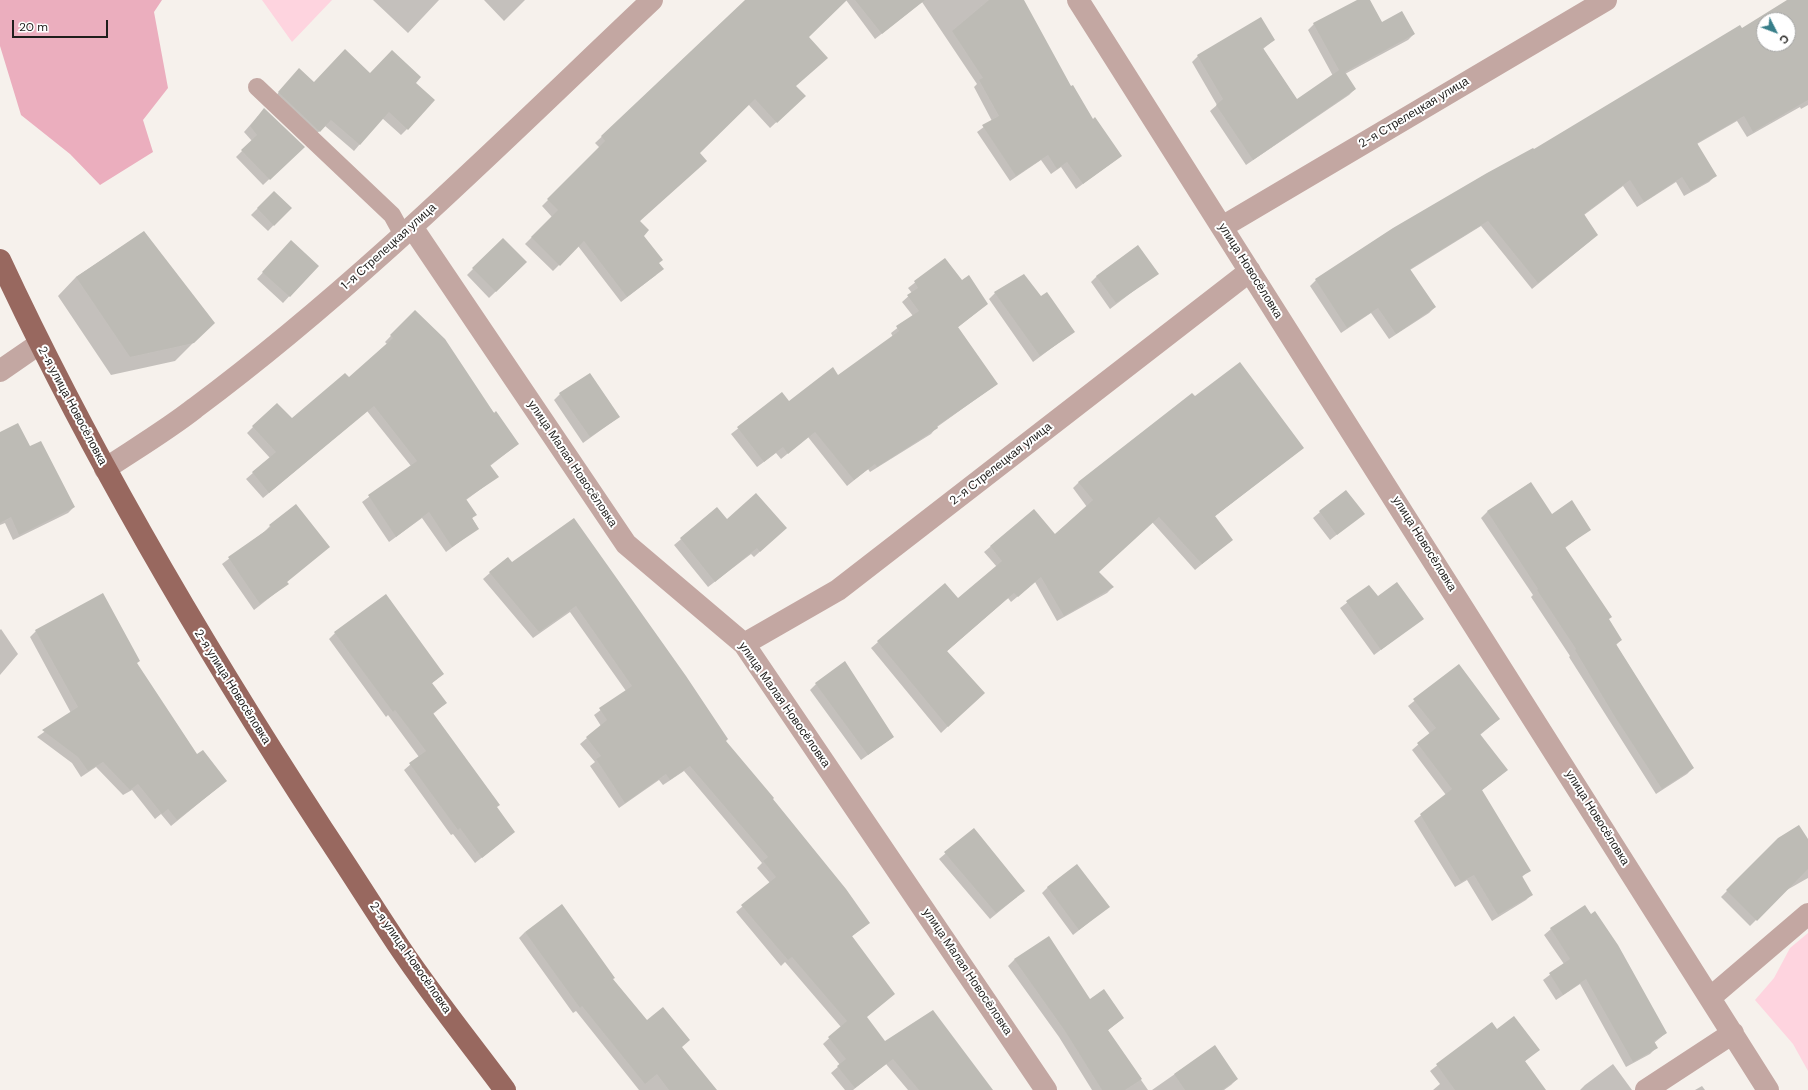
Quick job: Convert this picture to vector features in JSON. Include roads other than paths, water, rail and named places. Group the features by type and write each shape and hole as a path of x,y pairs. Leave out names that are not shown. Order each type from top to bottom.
{"main road":[{"name":"2-я улица Новосёловка","path":"0,260 39,344 105,469 177,597 253,722 401,950 505,1090"}],"street":[{"name":"1-я Стрелецкая улица","path":"105,469 195,408 306,320 408,231 652,0"},
{"name":"улица Новосёловка","path":"1078,0 1711,997 1768,1090"},
{"name":"2-я Стрелецкая улица","path":"1222,227 1606,0"},
{"name":"улица Малая Новосёловка","path":"408,231 626,544 744,644 1046,1090"},
{"name":"2-я Стрелецкая улица","path":"744,644 838,590 1250,271"},
{"path":"0,371 39,344"},
{"path":"1711,997 1808,914"},
{"path":"1646,1090 1733,1033"}],"lane":[{"path":"257,87 408,231"}]}
